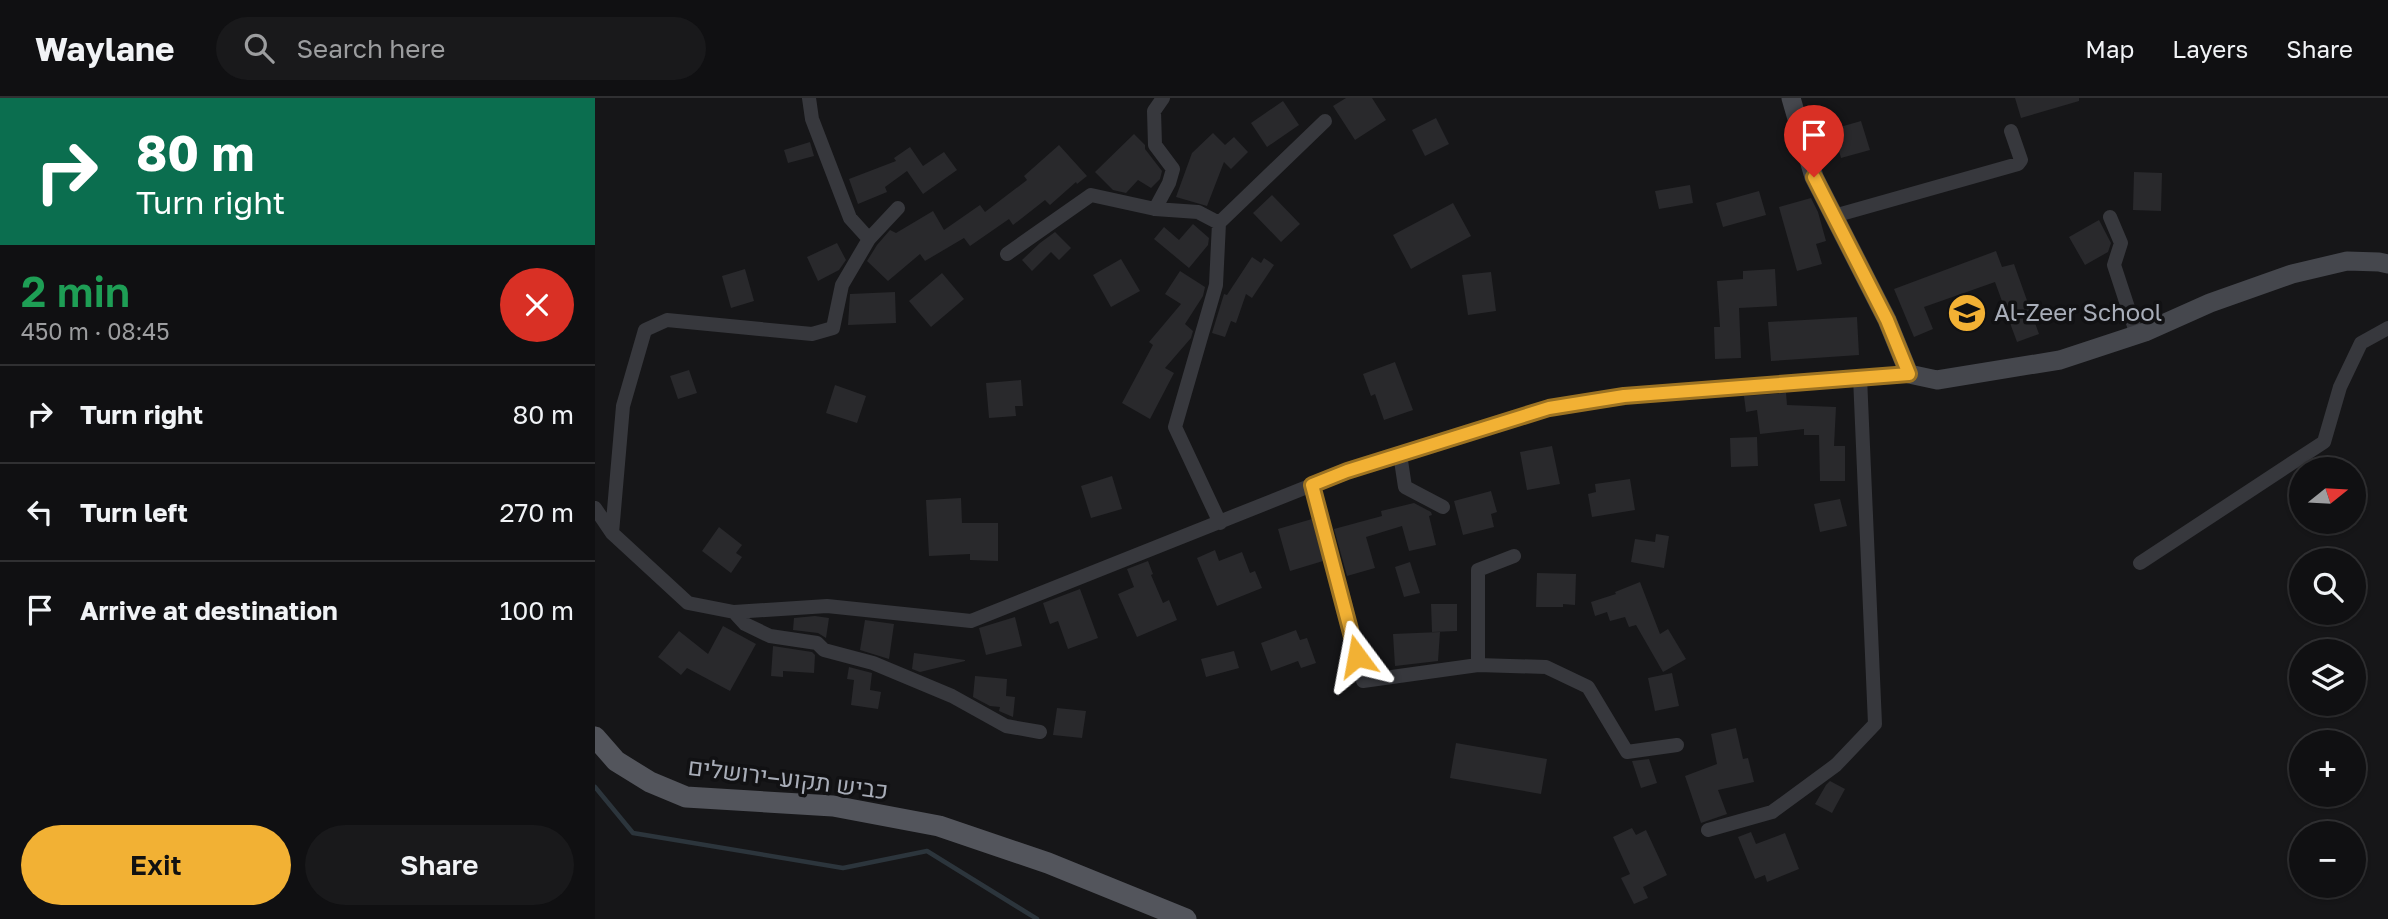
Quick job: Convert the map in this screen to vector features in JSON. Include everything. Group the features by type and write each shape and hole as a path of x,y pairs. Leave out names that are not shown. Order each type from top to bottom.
{"main road":[{"name":"כביש תקוע–ירושלים","path":"595,737 616,761 650,782 686,797 833,806 939,826 1048,863 1186,919"}],"street":[{"path":"809,98 812,119 850,218 869,239"},
{"path":"1155,209 1173,169 1155,145 1154,111 1163,98"},
{"path":"1791,98 1814,177 1887,320 1909,374"},
{"path":"1220,523 1175,427 1216,285 1219,223 1325,121"},
{"path":"1834,216 2018,164 2021,160 2011,131"},
{"path":"1006,254 1091,195 1155,209 1198,212 1219,223"},
{"path":"612,533 623,406 645,330 667,320 813,334 832,328 842,285 869,239 898,208"},
{"path":"2110,217 2121,243 2114,265 2137,335"},
{"path":"595,508 612,533 688,603 734,612 827,606 971,621 1347,471 1549,408 1624,396 1860,377 1909,374 1937,380 2060,360 2137,335 2210,303 2291,274 2347,261 2388,264"},
{"path":"2140,563 2324,442 2340,387 2361,343 2388,328"},
{"path":"1707,830 1772,812 1836,765 1875,724 1860,377"},
{"path":"1400,454 1405,487 1443,507"},
{"path":"1312,485 1363,681 1478,665 1546,667 1588,687 1627,752 1677,745"},
{"path":"1478,665 1478,570 1514,556"},
{"path":"734,612 745,624 770,636 817,643 824,650 873,663 952,696 1006,726 1040,732"}],"building":[{"path":"1346,98 1372,98 1386,120 1355,140 1333,106"},
{"path":"2015,98 2079,98 2079,101 2021,118"},
{"path":"1283,101 1299,125 1267,147 1251,123"},
{"path":"1436,118 1449,144 1425,156 1412,130"},
{"path":"1861,121 1870,150 1841,158 1833,129"},
{"path":"1213,133 1225,145 1234,137 1248,152 1231,169 1224,162 1207,206 1176,197 1192,153"},
{"path":"1134,134 1145,145 1145,149 1162,171 1160,179 1151,188 1138,180 1126,193 1113,190 1095,172"},
{"path":"810,142 814,156 788,163 784,150"},
{"path":"1059,145 1087,176 1050,205 1045,200 1013,225 1009,219 970,246 964,238 925,261 920,254 888,281 867,261 890,230 896,233 933,211 944,230 980,205 985,212 1027,180 1024,176"},
{"path":"910,147 923,166 944,152 957,170 923,194 907,171 885,187 887,192 858,204 849,179 896,161 894,158"},
{"path":"2134,172 2162,173 2161,211 2133,210"},
{"path":"1690,185 1693,203 1659,209 1655,191"},
{"path":"1759,191 1766,215 1723,227 1716,203"},
{"path":"1272,195 1300,224 1281,242 1253,213"},
{"path":"1811,198 1826,241 1816,244 1822,264 1797,271 1779,207"},
{"path":"1453,203 1471,236 1411,269 1393,235"},
{"path":"2099,220 2111,243 2108,252 2085,265 2069,237"},
{"path":"1193,224 1209,238 1208,245 1189,268 1154,239 1164,227 1179,240"},
{"path":"1055,232 1071,248 1059,260 1051,252 1032,271 1022,260"},
{"path":"837,243 846,260 839,270 818,281 807,257"},
{"path":"1996,251 2002,267 2014,264 2039,334 2017,342 1995,282 1924,307 1933,329 1914,337 1894,289"},
{"path":"1252,257 1261,263 1264,258 1274,265 1252,298 1246,294 1236,323 1231,321 1225,337 1212,333 1224,294 1227,295"},
{"path":"1121,259 1140,291 1111,307 1093,275"},
{"path":"745,269 754,301 731,308 722,276"},
{"path":"1775,269 1777,306 1739,308 1741,358 1715,359 1714,327 1720,327 1717,281 1743,279 1743,271"},
{"path":"1180,271 1205,287 1203,296 1185,324 1193,331 1191,338 1165,368 1174,373 1150,419 1122,403 1153,345 1149,342 1181,304 1165,294"},
{"path":"1491,272 1496,311 1468,315 1462,275"},
{"path":"942,273 964,299 931,327 909,301"},
{"path":"895,292 896,323 848,325 850,294"},
{"path":"1857,317 1859,355 1771,361 1768,322"},
{"path":"1395,362 1413,410 1384,420 1375,394 1371,396 1363,374"},
{"path":"689,370 697,393 678,399 670,376"},
{"path":"1021,380 1023,406 1015,406 1016,416 989,418 986,383"},
{"path":"835,385 866,396 857,423 826,413"},
{"path":"1786,393 1787,405 1836,407 1834,446 1845,446 1845,481 1820,481 1819,435 1804,435 1804,429 1760,434 1757,410 1746,412 1744,396"},
{"path":"1757,437 1758,466 1731,467 1730,438"},
{"path":"1552,446 1560,484 1527,490 1520,452"},
{"path":"1112,476 1122,509 1091,518 1081,486"},
{"path":"1630,479 1635,510 1592,517 1588,494 1596,492 1595,484"},
{"path":"1491,491 1497,512 1491,514 1494,527 1463,535 1454,501"},
{"path":"961,498 962,523 998,523 998,561 970,560 970,554 929,556 926,500"},
{"path":"1840,499 1847,526 1820,532 1814,504"},
{"path":"1414,503 1431,512 1432,515 1429,516 1436,545 1409,551 1402,526 1366,537 1375,568 1347,576 1334,529 1382,516 1381,511"},
{"path":"1312,519 1323,561 1290,571 1278,529"},
{"path":"719,527 742,545 736,553 742,557 731,573 702,551"},
{"path":"1656,534 1669,536 1664,568 1631,562 1635,539 1655,542"},
{"path":"1215,550 1219,561 1242,552 1250,573 1255,571 1262,588 1217,606 1197,558"},
{"path":"1148,561 1163,603 1169,600 1177,620 1137,637 1118,594 1134,587 1127,569"},
{"path":"1410,562 1420,593 1404,597 1395,567"},
{"path":"1537,573 1576,574 1575,605 1536,607"},
{"path":"1640,582 1660,634 1668,629 1686,659 1663,672 1636,625 1629,627 1625,617 1610,621 1607,612 1595,616 1591,602"},
{"path":"1080,589 1098,638 1068,649 1058,621 1050,624 1043,603"},
{"path":"1431,604 1457,604 1457,631 1432,632"},
{"path":"1015,617 1022,646 986,655 979,628"},
{"path":"794,618 829,618 826,638 818,633 793,630"},
{"path":"865,620 894,624 889,659 860,650"},
{"path":"723,626 756,644 730,691 687,668 681,675 658,657 679,631 708,654"},
{"path":"1296,630 1300,640 1307,638 1316,663 1301,668 1298,661 1271,671 1261,643"},
{"path":"1440,632 1438,661 1395,666 1393,634"},
{"path":"773,646 812,652 815,655 814,673 783,671 783,677 771,676"},
{"path":"1234,651 1239,668 1206,677 1201,659"},
{"path":"914,653 965,661 920,672 912,669"},
{"path":"849,667 872,673 870,690 881,692 878,709 851,705 854,680 847,679"},
{"path":"1672,673 1679,706 1655,711 1648,678"},
{"path":"975,676 1007,679 1006,696 1015,697 1013,717 999,711 1000,707 990,706 973,697"},
{"path":"1057,708 1086,711 1082,738 1053,735"},
{"path":"1736,728 1743,759 1748,758 1754,782 1718,790 1727,814 1701,823 1685,776 1717,764 1711,734"},
{"path":"1456,743 1547,759 1541,794 1450,778"},
{"path":"1649,759 1657,783 1641,788 1632,761"},
{"path":"1830,781 1845,789 1832,813 1815,804"},
{"path":"1632,828 1636,835 1646,830 1667,875 1643,887 1648,898 1634,904 1621,878 1630,874 1613,837"},
{"path":"1751,832 1756,844 1785,833 1799,869 1767,882 1765,875 1755,879 1738,837"}],"waterway":[{"path":"595,787 633,833 843,868 927,851 1037,919"}],"place":[{"name":"Al-Zeer School","path":"1967,313"}],"route":[{"path":"1357,656 1312,485 1347,471 1549,408 1624,396 1909,374 1887,320 1814,177"}]}
